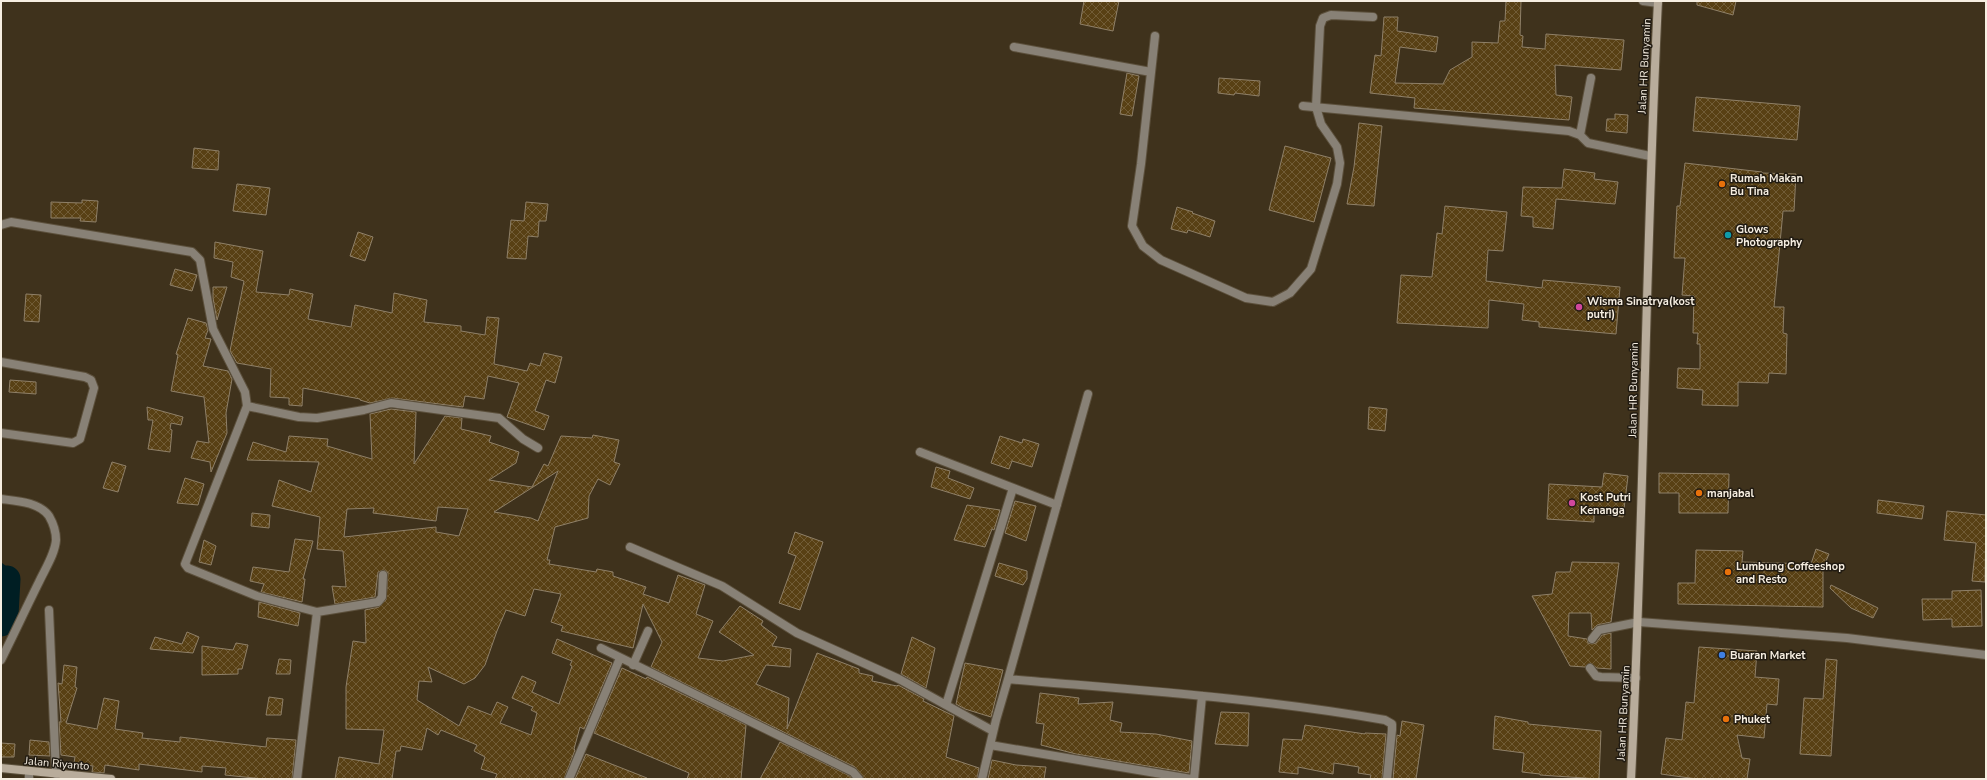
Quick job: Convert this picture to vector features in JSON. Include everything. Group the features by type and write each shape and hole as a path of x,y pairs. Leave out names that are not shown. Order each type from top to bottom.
{"main road":[{"name":"Jalan HR Bunyamin","path":"1630,779 1639,622 1650,156 1658,2"},
{"name":"Jalan Riyanto","path":"1,768 29,775 56,774 111,779"}],"street":[{"path":"1643,1 1658,2"},
{"path":"1155,36 1142,164 1132,226 1143,246 1161,260 1246,298 1273,302 1290,293 1311,269 1337,184 1340,163 1337,147 1321,124 1316,107 1320,26 1323,18 1331,15 1373,16"},
{"path":"1014,48 1151,72"},
{"path":"1580,135 1591,78"},
{"path":"1303,106 1569,131 1580,135 1588,143 1650,156"},
{"path":"1,225 11,222 192,252 200,260 213,329 245,392 247,406 185,564 188,568 257,596 317,612 378,602 382,597 382,574"},
{"path":"1,362 85,377 91,380 94,388 80,439 73,443 1,433"},
{"path":"982,779 993,731 1088,394"},
{"path":"247,406 299,417 317,418 364,410 391,403 499,418 523,439 538,448"},
{"path":"920,452 1057,505"},
{"path":"946,705 1013,488"},
{"path":"1,499 27,503 40,509 48,515 54,527 56,538 55,547 46,568 1,660"},
{"path":"630,547 722,586 797,633 899,679 993,731"},
{"path":"49,610 56,774"},
{"path":"297,779 317,612"},
{"path":"1592,639 1598,630 1639,622 1847,638 1986,655"},
{"path":"633,665 648,631"},
{"path":"601,648 853,772 858,779"},
{"path":"569,779 620,658"},
{"path":"1590,668 1596,676 1636,678"},
{"path":"1008,679 1202,696 1327,710 1385,720 1392,724 1387,779"},
{"path":"1194,779 1202,696"},
{"path":"990,745 1191,779"}],"building":[{"path":"1084,1 1119,1 1113,31 1080,24"},
{"path":"1506,1 1521,1 1520,35 1523,36 1522,47 1545,49 1546,34 1624,40 1621,70 1555,65 1556,95 1572,97 1569,120 1414,108 1415,98 1370,93 1375,55 1381,56 1384,17 1398,17 1397,31 1438,37 1436,52 1400,47 1395,83 1443,84 1450,70 1472,57 1472,42 1498,43 1500,21 1505,21"},
{"path":"1697,1 1736,1 1733,15 1697,5"},
{"path":"1127,73 1139,76 1132,116 1120,114"},
{"path":"1219,78 1260,81 1259,96 1235,93 1234,95 1218,93"},
{"path":"1696,97 1800,106 1797,140 1693,131"},
{"path":"1615,114 1628,115 1627,133 1606,131 1607,119 1615,119"},
{"path":"1359,123 1382,126 1374,206 1347,204 1354,167"},
{"path":"1285,146 1331,158 1314,222 1269,210"},
{"path":"194,148 219,151 218,170 192,168"},
{"path":"1685,163 1762,173 1796,174 1794,211 1783,211 1774,307 1784,307 1783,333 1787,334 1786,374 1769,373 1768,383 1738,382 1738,406 1702,405 1703,390 1677,388 1678,368 1700,369 1700,344 1697,344 1698,333 1693,333 1694,296 1682,295 1685,258 1674,258 1677,206 1680,206"},
{"path":"1564,169 1595,173 1594,179 1618,182 1615,204 1556,199 1553,229 1533,227 1533,217 1521,216 1523,187 1562,188"},
{"path":"237,184 270,188 266,215 233,211"},
{"path":"82,200 98,201 96,222 80,221 81,218 51,218 51,202 82,203"},
{"path":"526,202 548,204 546,221 539,221 538,237 528,236 526,259 507,258 511,220 524,221"},
{"path":"1445,206 1507,212 1503,251 1488,250 1486,281 1542,288 1543,280 1620,287 1616,334 1539,327 1539,322 1522,320 1524,304 1489,300 1488,328 1397,323 1401,275 1432,277 1437,233 1442,234"},
{"path":"1177,207 1215,221 1210,237 1188,230 1187,233 1171,229"},
{"path":"358,232 373,237 365,261 350,256"},
{"path":"215,242 263,251 256,292 289,295 290,289 313,294 308,319 351,327 355,305 392,313 394,293 427,300 424,322 461,326 461,331 485,335 487,317 499,318 494,364 527,371 530,363 540,366 544,353 562,357 555,383 546,380 535,411 549,416 544,430 507,417 519,383 488,376 484,399 465,396 463,407 392,398 370,403 360,399 303,388 302,406 289,405 289,398 270,397 271,369 237,363 230,351 244,281 231,277 233,262 214,258"},
{"path":"175,269 197,275 192,291 170,285"},
{"path":"213,287 227,287 217,320 213,298"},
{"path":"26,294 41,295 39,322 24,321"},
{"path":"188,318 206,323 208,330 205,338 211,339 203,366 228,371 232,379 226,413 227,433 211,472 210,462 191,458 197,441 209,443 204,397 171,391 178,355 176,354"},
{"path":"10,380 36,382 36,394 9,392"},
{"path":"147,407 183,417 181,425 171,423 170,429 172,430 170,452 148,449 153,420 148,420"},
{"path":"1369,407 1387,409 1385,431 1368,429"},
{"path":"391,409 416,412 414,464 445,416 462,418 461,429 491,436 489,442 519,452 516,463 489,480 532,487 544,464 548,466 561,436 592,438 593,435 619,440 614,462 620,464 610,485 598,479 589,496 588,518 555,527 547,560 550,560 549,564 596,572 597,569 613,572 613,576 646,587 643,594 669,603 678,575 705,585 696,614 713,621 698,658 723,661 754,655 719,632 740,606 763,621 761,625 777,637 772,646 791,649 790,667 766,665 756,684 789,698 787,729 817,653 859,669 859,673 873,676 872,681 898,685 924,699 923,701 954,716 946,757 979,768 977,779 864,779 855,767 651,667 662,642 643,604 633,648 561,631 563,626 551,622 561,594 534,589 525,616 506,610 485,665 475,678 464,684 428,667 432,682 419,681 417,700 459,726 468,706 491,715 497,702 508,707 500,723 531,735 537,713 531,710 533,707 512,698 522,676 536,682 532,692 559,704 572,666 570,665 572,661 552,653 557,639 612,663 584,729 580,727 575,750 564,779 495,779 497,774 481,769 485,757 474,751 477,745 441,730 438,735 427,728 422,750 401,746 400,751 396,751 392,779 335,779 339,757 379,764 384,730 346,729 346,687 353,641 366,643 365,610 379,607 386,600 388,573 384,570 378,572 375,597 335,604 332,586 346,587 343,551 317,549 320,517 272,506 279,480 311,492 319,462 247,460 253,442 286,452 289,436 328,439 327,446 372,459 370,414","holes":["558,471 538,521 531,518 494,512","438,507 468,509 459,536 436,532 436,527 344,537 347,509 374,508 373,513 436,521"]},
{"path":"1000,436 1022,443 1023,439 1039,444 1032,467 1012,461 1009,469 991,463"},
{"path":"112,462 126,466 118,492 103,488"},
{"path":"936,467 950,471 948,478 974,488 970,499 931,487"},
{"path":"1604,473 1628,476 1623,517 1594,513 1594,522 1547,519 1549,484 1602,487"},
{"name":"manjabal","path":"1659,473 1729,474 1728,513 1679,513 1679,493 1659,493"},
{"path":"185,478 204,484 198,505 177,503"},
{"path":"1878,500 1924,506 1922,519 1877,513"},
{"path":"1015,501 1036,506 1026,541 1005,533"},
{"path":"967,505 1000,510 994,530 992,529 985,547 954,540"},
{"path":"1947,511 1986,515 1985,582 1972,581 1976,543 1944,540"},
{"path":"252,513 270,515 269,528 251,526"},
{"path":"795,532 823,542 800,610 779,603 796,556 788,553"},
{"path":"295,539 313,541 303,579 305,579 302,602 261,592 264,584 250,581 253,567 289,572"},
{"path":"204,540 216,546 211,565 199,562"},
{"path":"1816,549 1829,554 1823,568 1823,607 1678,604 1678,583 1695,583 1696,550 1743,551 1742,562 1811,564"},
{"path":"1572,562 1619,563 1611,622 1597,625 1592,630 1591,613 1569,613 1568,636 1587,639 1588,643 1592,644 1596,643 1602,635 1611,633 1611,669 1597,668 1590,663 1585,667 1570,666 1532,596 1552,594 1556,572 1570,572"},
{"path":"999,563 1027,571 1027,579 1023,585 995,576"},
{"path":"1831,585 1878,608 1873,618 1851,608 1830,588"},
{"path":"1981,590 1982,626 1952,627 1952,619 1923,620 1922,599 1952,599 1952,591"},
{"path":"259,602 300,613 298,626 258,617"},
{"path":"187,632 199,637 193,653 150,649 155,637 182,644"},
{"path":"912,637 935,648 926,688 901,674"},
{"path":"236,643 248,645 242,669 238,669 238,674 202,675 202,646 233,650"},
{"path":"1699,647 1757,651 1755,677 1779,679 1777,705 1767,704 1764,738 1737,735 1742,758 1750,759 1747,779 1697,779 1661,774 1666,738 1682,740 1686,702 1694,703"},
{"path":"279,659 291,660 290,674 276,674"},
{"path":"1826,659 1837,660 1831,756 1800,754 1804,698 1823,699"},
{"path":"965,663 1003,670 991,717 965,709 956,704"},
{"path":"64,665 77,667 75,687 77,688 66,723 97,729 104,698 119,701 115,729 143,733 142,738 180,742 180,737 266,747 267,738 296,740 292,779 264,779 225,775 226,768 202,766 202,772 139,764 139,770 105,765 104,773 92,772 93,766 74,763 75,757 61,755 59,722 61,722 58,683 62,684"},
{"path":"622,668 646,679 647,677 746,725 741,779 687,779 689,773 594,733"},
{"path":"1040,693 1079,698 1078,704 1113,702 1110,720 1122,723 1120,732 1156,734 1192,741 1189,773 1076,754 1041,745 1044,724 1036,723"},
{"path":"269,697 283,699 281,715 266,715"},
{"path":"1221,712 1249,713 1248,746 1215,744"},
{"path":"1495,716 1528,722 1528,724 1601,731 1599,779 1540,775 1522,772 1524,753 1493,749"},
{"path":"1402,721 1424,725 1416,779 1393,779 1397,735 1400,736"},
{"path":"1305,725 1365,734 1386,734 1382,779 1370,779 1371,775 1358,773 1359,767 1334,763 1333,774 1298,767 1298,774 1279,772 1283,739 1302,740"},
{"path":"30,740 49,742 50,756 29,755"},
{"path":"780,742 850,776 852,779 760,779"},
{"path":"1,743 15,744 14,757 1,757"},
{"path":"586,754 647,778 647,779 575,779"},
{"path":"992,760 1016,765 1046,767 1044,779 988,779"}],"waterway":[{"path":"1,565 5,568 7,579"},
{"path":"1,623 5,615 7,579"}],"place":[{"name":"Rumah Makan Bu Tina","path":"1722,184"},
{"name":"Glows Photography","path":"1728,235"},
{"name":"Wisma Sinatrya(kost putri)","path":"1579,307"},
{"name":"manjabal","path":"1699,493"},
{"name":"Kost Putri Kenanga","path":"1572,503"},
{"name":"Lumbung Coffeeshop and Resto","path":"1728,572"},
{"name":"Buaran Market","path":"1722,655"},
{"name":"Phuket","path":"1726,719"}]}
